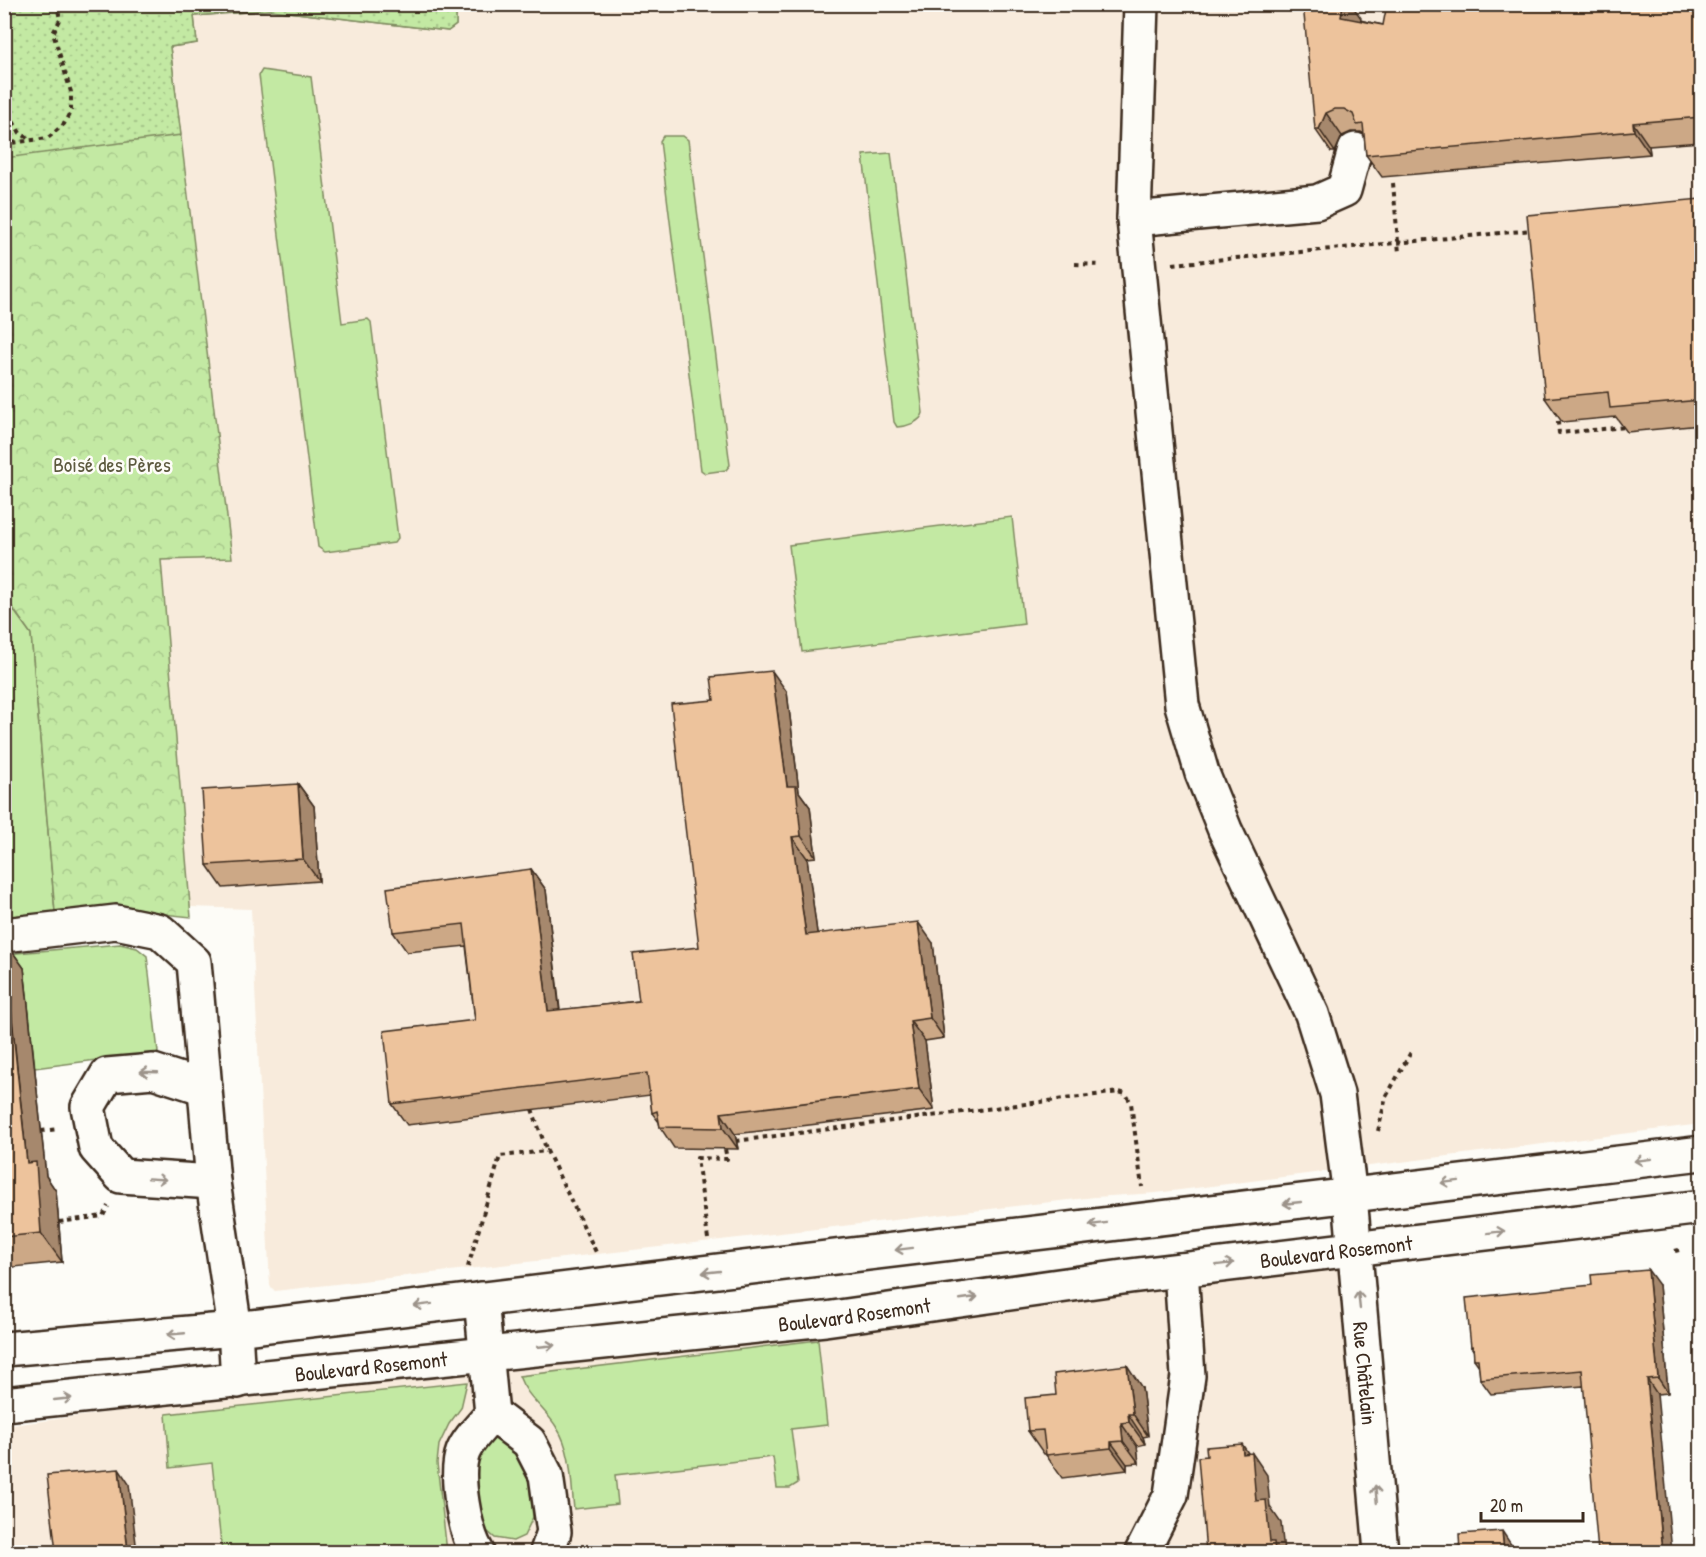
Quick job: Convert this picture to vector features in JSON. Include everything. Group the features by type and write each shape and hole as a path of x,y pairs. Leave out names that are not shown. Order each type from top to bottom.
{"main road":[{"name":"Rue Châtelain","path":"1142,4 1134,219 1182,705 1202,773 1225,830 1312,1014 1337,1094 1350,1196 1381,1552"},
{"path":"1134,219 1317,202 1344,190 1355,150"},
{"path":"4,934 116,922 160,932 194,962 213,1182 235,1329 238,1381"},
{"path":"205,1088 153,1071 107,1075 88,1107 96,1149 121,1176 213,1182"},
{"path":"4,1349 235,1329 473,1287 1350,1196 1701,1153"},
{"name":"Boulevard Rosemont","path":"4,1404 238,1381 488,1352 825,1319 1181,1270 1701,1207"},
{"path":"1142,1552 1171,1496 1188,1376 1181,1270"},
{"path":"473,1287 488,1352 492,1414 463,1451 460,1480 470,1540 477,1552"},
{"path":"492,1414 529,1442 546,1475 554,1532 546,1552"}],"path":[{"path":"4,144 48,138 64,124 71,110 71,92 53,33 60,20 57,4"},
{"path":"4,106 20,133 32,140"},
{"path":"1394,183 1399,253"},
{"path":"1173,276 1171,264 1540,229"},
{"path":"1075,264 1102,265"},
{"path":"1557,411 1559,433 1626,427"},
{"path":"1376,1141 1386,1096 1411,1052"},
{"path":"736,1141 1119,1092 1126,1094 1131,1103 1144,1197"},
{"path":"532,1109 547,1151 600,1259"},
{"path":"41,1131 62,1129"},
{"path":"709,1247 697,1158 727,1159 725,1149"},
{"path":"473,1287 500,1156 547,1151"},
{"path":"59,1222 103,1216"}],"shaded area":[{"path":"456,4 1701,5 1701,1124 1156,1193 1095,1197 275,1291 270,1286 251,909 190,907 161,560 232,557 170,46 193,16 271,10 448,31 457,16"},
{"path":"1354,1249 1380,1552 5,1552 4,1426"}],"green space":[{"name":"Boisé des Pères","path":"4,5 456,5 456,25 448,31 271,10 194,16 197,43 170,47 232,558 161,560 191,917 116,909 55,912 31,634 5,597"},
{"path":"5,5 456,5 456,25 448,31 271,10 194,16 197,43 170,47 181,135 5,158"},
{"path":"262,70 311,77 342,323 368,319 371,322 398,538 394,543 325,552 318,547 259,75"},
{"path":"663,136 683,136 688,140 730,465 726,470 705,473 701,470 660,141"},
{"path":"891,153 923,413 913,423 897,427 894,422 863,155"},
{"path":"1012,517 1024,624 802,652 789,545"},
{"path":"4,597 31,634 55,912 5,917"},
{"path":"120,944 137,948 147,956 158,1052 35,1068 24,968 5,954"},
{"path":"818,1340 827,1425 791,1429 798,1483 790,1488 777,1488 773,1457 615,1475 618,1504 574,1509 570,1467 562,1437 522,1384 519,1376"},
{"path":"467,1382 461,1408 449,1424 439,1445 437,1463 447,1552 222,1552 212,1463 170,1468 166,1414"},
{"path":"505,1438 527,1463 533,1517 524,1536 513,1541 495,1538 487,1531 481,1517 476,1465 481,1450 492,1439"}],"building":[{"path":"1303,4 1343,4 1341,17 1383,25 1387,4 1701,4 1701,117 1633,123 1634,131 1366,155 1363,124 1357,125 1353,114 1344,109 1335,109 1326,113 1319,129 1315,129"},
{"path":"1701,199 1701,400 1610,408 1608,392 1545,398 1527,215"},
{"path":"772,671 787,786 796,786 801,836 792,837 806,935 918,922 930,1018 910,1021 919,1089 721,1113 723,1128 660,1127 657,1111 652,1113 647,1073 392,1104 384,1031 475,1020 464,924 393,932 387,888 531,869 548,1011 639,1001 633,954 699,947 671,704 714,700 711,677"},
{"path":"298,784 303,859 207,865 202,790"},
{"path":"4,947 27,1163 36,1162 41,1233 4,1237"},
{"path":"1648,1270 1658,1378 1647,1379 1663,1552 1598,1552 1582,1370 1480,1379 1478,1359 1474,1359 1473,1346 1471,1347 1466,1298 1592,1285 1591,1275"},
{"path":"1127,1365 1133,1414 1128,1414 1129,1422 1121,1423 1123,1441 1111,1442 1111,1448 1046,1455 1043,1430 1028,1431 1025,1398 1056,1395 1054,1374"},
{"path":"1242,1444 1243,1454 1252,1453 1256,1501 1266,1500 1270,1542 1274,1542 1275,1552 1206,1552 1198,1457 1207,1456 1206,1447"},
{"path":"119,1469 128,1552 56,1552 47,1475"},
{"path":"1502,1531 1504,1552 1460,1552 1459,1534"}]}
